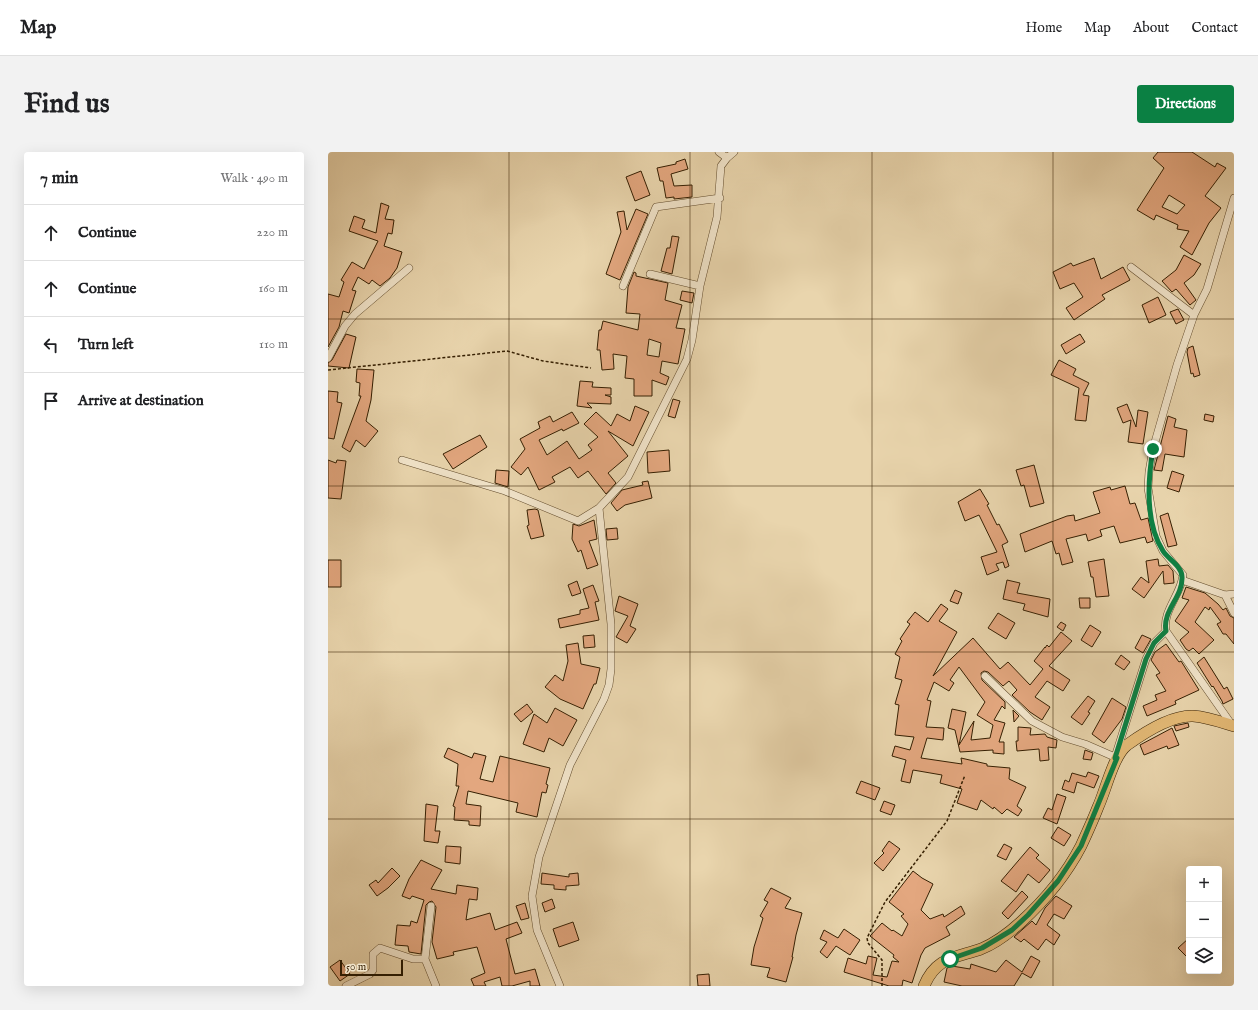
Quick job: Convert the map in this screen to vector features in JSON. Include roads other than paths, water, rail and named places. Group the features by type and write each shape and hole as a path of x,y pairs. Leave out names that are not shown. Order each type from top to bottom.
{"main road":[{"path":"924,986 932,971 941,963 982,948 1012,930 1028,915 1058,881 1081,846 1116,758 1124,748 1155,728 1182,717 1198,717 1233,725"}],"street":[{"path":"719,152 727,158"},
{"path":"402,460 505,491 578,521 599,508 628,477 687,359 692,340 700,286 715,229 720,198 720,170 727,158 734,152"},
{"path":"623,286 656,207 720,198"},
{"path":"1233,725 1166,631 1165,625 1167,615 1180,589 1182,580 1181,571 1163,551 1156,536 1149,483 1153,449 1177,365 1194,315 1207,289 1234,198"},
{"path":"1131,267 1194,315"},
{"path":"328,358 345,326 356,314 409,268"},
{"path":"650,274 700,286"},
{"path":"560,986 537,930 532,896 539,857 570,765 604,699 609,685 611,669 610,624 599,508"},
{"path":"1182,580 1225,595 1234,594"},
{"path":"1225,595 1234,613"},
{"path":"985,676 1032,721 1062,737 1086,744 1116,758 1146,659 1154,643 1166,631"},
{"path":"431,906 425,959 436,986"},
{"path":"346,986 370,974 373,970 373,954 380,948 413,959 425,959"}]}
